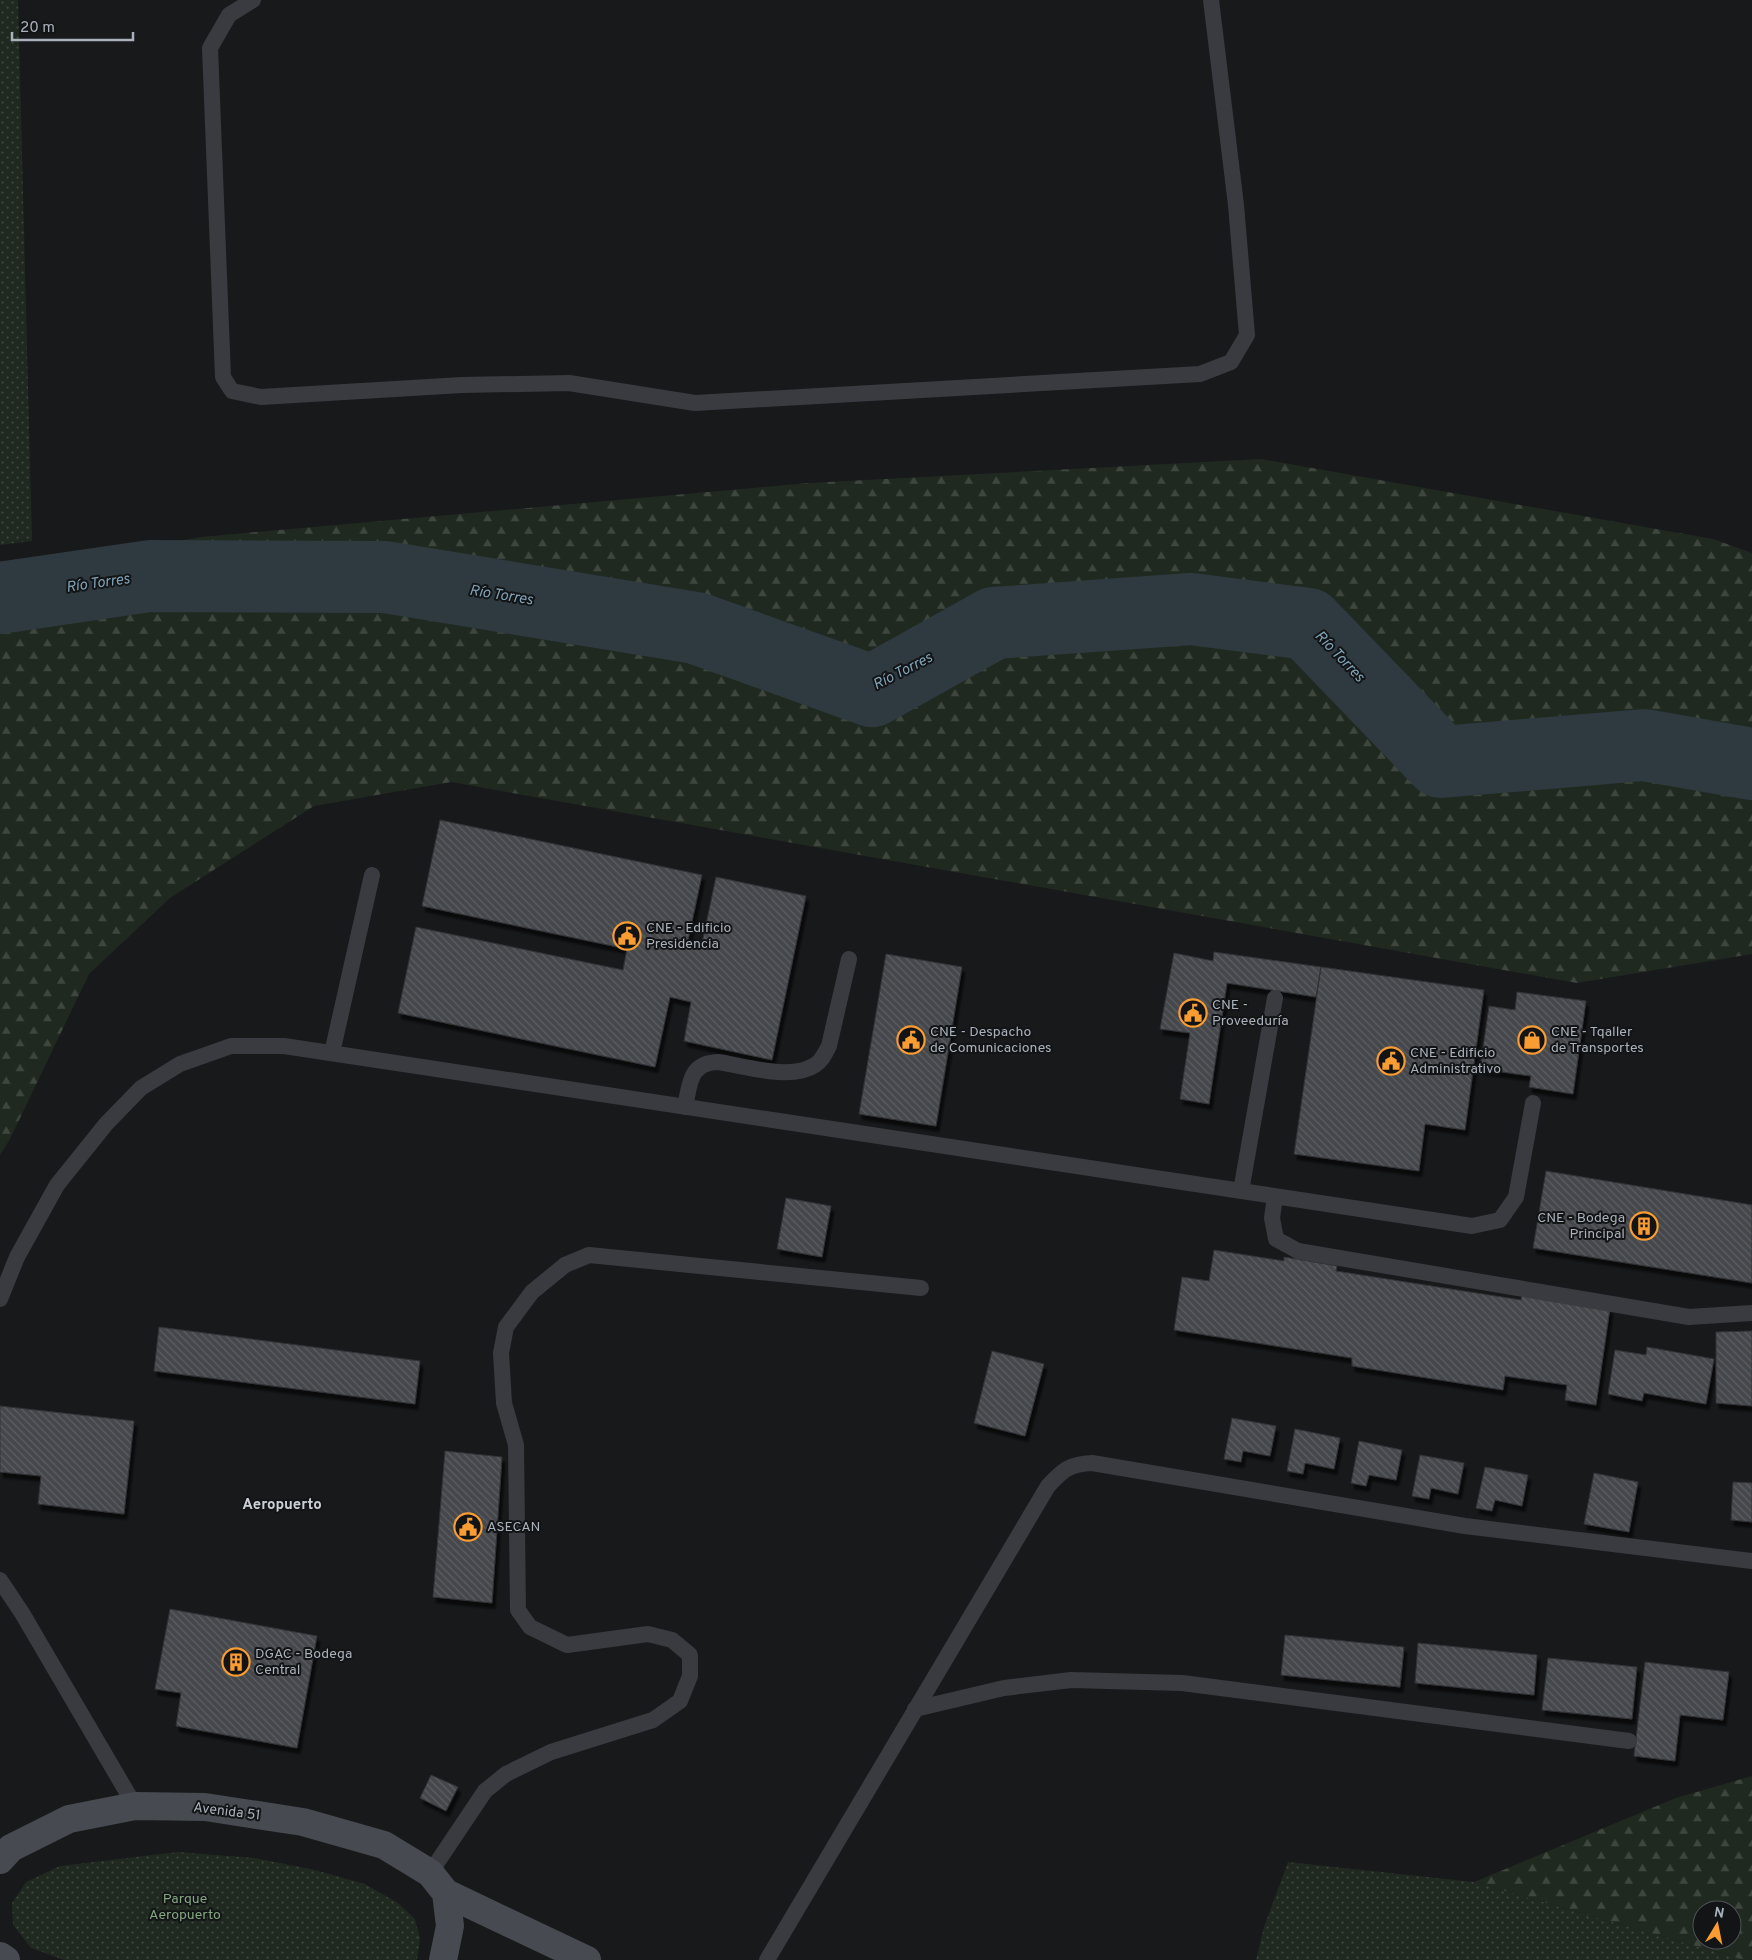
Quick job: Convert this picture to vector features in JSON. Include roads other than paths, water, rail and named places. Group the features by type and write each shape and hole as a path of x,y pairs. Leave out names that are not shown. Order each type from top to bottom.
{"main road":[{"name":"Avenida 51","path":"0,1860 11,1848 68,1819 135,1806 204,1807 303,1822 384,1845 438,1883 587,1960"},
{"path":"438,1883 450,1926 443,1960"},
{"path":"0,1956 6,1960"}],"lane":[{"path":"252,0 229,16 210,48 224,377 232,391 261,397 462,384 569,383 695,403 1200,374 1231,362 1247,335 1236,205 1211,0"},
{"path":"332,1053 372,875"},
{"path":"685,1107 695,1071 701,1065 708,1062 789,1073 815,1065 824,1057 829,1046 849,959"},
{"path":"1240,1191 1275,998"},
{"path":"0,1299 17,1256 57,1185 106,1124 141,1088 180,1064 231,1046 284,1046 1472,1226 1500,1220 1516,1197 1533,1103"},
{"path":"1275,1197 1272,1218 1276,1239 1298,1251 1689,1317 1752,1312"},
{"path":"438,1883 485,1791 506,1774 551,1752 653,1720 680,1701 690,1676 690,1656 672,1640 648,1634 567,1645 530,1627 518,1610 516,1446 504,1403 501,1353 506,1327 532,1292 565,1265 589,1255 921,1288"},
{"path":"766,1960 1048,1486 1062,1471 1076,1464 1092,1463 1465,1526 1752,1561"},
{"path":"0,1580 22,1613 135,1806"},
{"path":"915,1710 1004,1688 1071,1680 1182,1683 1629,1741"}],"waterway":[{"name":"Río Torres","path":"0,598 150,576 385,577 696,628 872,691 994,623 1191,609 1308,624 1441,762 1644,745 1752,764"}],"place":[{"name":"CNE - Edificio Presidencia","path":"627,936"},
{"name":"CNE - Proveeduría","path":"1193,1013"},
{"name":"CNE - Despacho de Comunicaciones","path":"911,1040"},
{"name":"CNE - Tqaller de Transportes","path":"1532,1040"},
{"name":"CNE - Edificio Administrativo","path":"1391,1061"},
{"name":"CNE - Bodega Principal","path":"1644,1226"},
{"name":"ASECAN","path":"468,1527"},
{"name":"DGAC - Bodega Central","path":"236,1662"}],"district":[{"name":"Aeropuerto","path":"282,1505"}],"park label":[{"name":"Parque Aeropuerto","path":"185,1908"}]}
